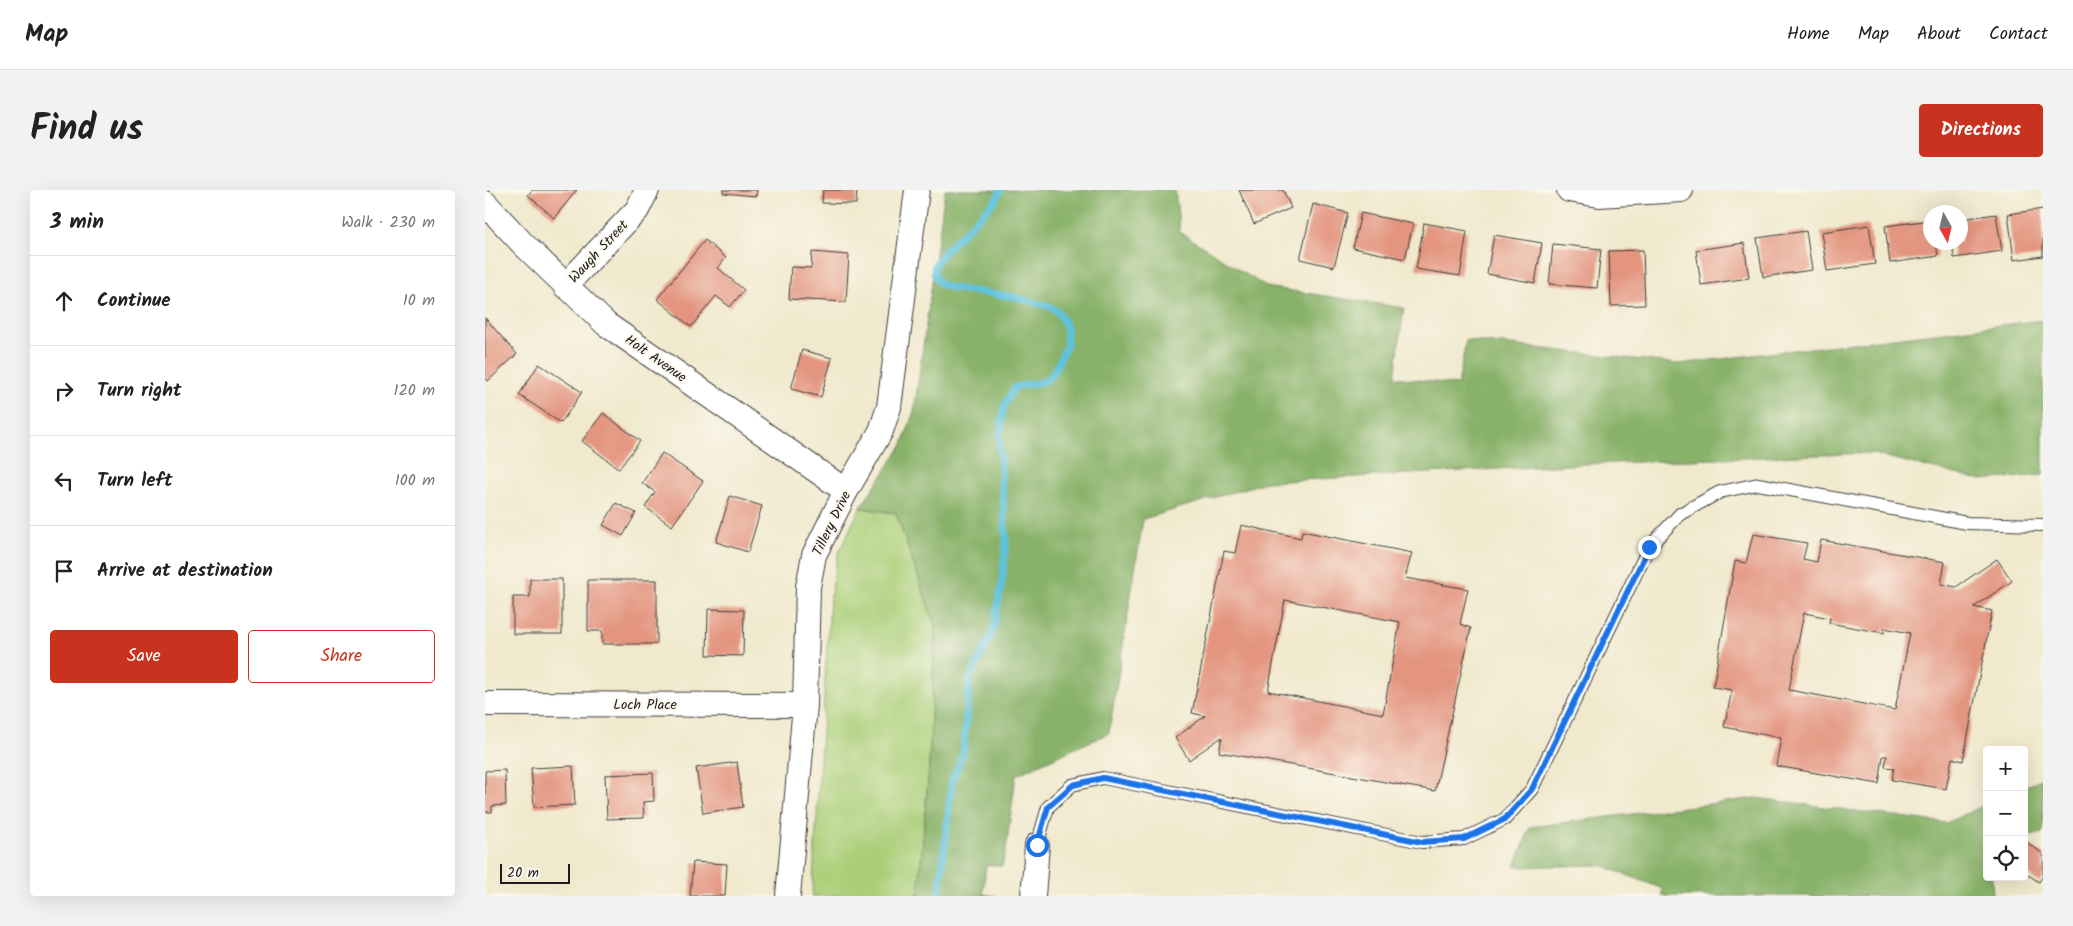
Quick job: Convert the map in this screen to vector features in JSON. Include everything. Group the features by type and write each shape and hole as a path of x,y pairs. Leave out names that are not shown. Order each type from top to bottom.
{"street":[{"name":"Waugh Street","path":"565,286 637,210 647,190"},
{"name":"Tillery Drive","path":"789,896 805,705 808,587 814,554 846,490 881,431 889,407 917,190"},
{"path":"1569,190 1599,195 1681,190"},
{"name":"Holt Avenue","path":"485,203 523,244 606,324 846,490"},
{"name":"Loch Place","path":"485,704 805,705"},
{"path":"1033,896 1037,845"}],"lane":[{"path":"1037,845 1048,807 1073,785 1103,778 1422,842 1464,839 1505,819 1532,789 1649,547 1680,514 1720,492 1758,484 1967,523 2043,525"}],"green space":[{"path":"945,190 1175,190 1180,232 1266,287 1404,308 1395,377 1458,385 1466,340 1679,364 2043,320 2043,475 1980,480 1870,453 1587,464 1266,482 1143,519 1109,733 1016,775 1006,850 1002,866 986,865 983,894 996,896 918,896 929,768 935,626 896,513 860,508 903,444 914,411"},
{"path":"860,508 896,513 935,625 929,768 918,896 812,896 830,599 838,554"},
{"path":"2043,778 2043,833 2028,835 2028,791 2028,785"},
{"path":"1756,798 1946,823 1983,806 1983,881 1992,881 1993,896 1661,896 1663,889 1601,865 1515,867 1530,827"}],"building":[{"path":"532,190 577,190 554,218 528,195"},
{"path":"723,190 757,190 756,196 723,193"},
{"path":"823,190 857,190 856,204 822,203"},
{"path":"1239,190 1283,190 1291,208 1254,224"},
{"path":"1313,204 1348,213 1334,267 1300,259"},
{"path":"2043,209 2043,256 2014,260 2008,214"},
{"path":"1361,213 1413,224 1405,259 1353,248"},
{"path":"1996,214 2002,251 1954,258 1953,250 1968,250 1968,218"},
{"path":"1923,221 1923,250 1937,250 1938,256 1890,263 1885,226"},
{"path":"1424,223 1467,231 1460,276 1416,269"},
{"path":"1869,225 1875,264 1827,271 1821,232"},
{"path":"1806,231 1812,270 1763,277 1757,238"},
{"path":"1494,235 1542,243 1535,283 1487,274"},
{"path":"705,240 726,258 718,268 744,290 730,307 716,296 691,327 657,299"},
{"path":"1744,243 1749,278 1701,285 1696,250"},
{"path":"1553,244 1601,249 1597,288 1549,284"},
{"path":"1643,250 1645,305 1611,306 1609,251"},
{"path":"812,252 849,255 846,302 789,299 791,267 811,268"},
{"path":"485,318 517,354 488,381 485,378"},
{"path":"802,350 832,358 821,397 791,389"},
{"path":"539,364 582,392 561,423 519,395"},
{"path":"603,413 640,441 619,469 582,441"},
{"path":"662,453 703,481 672,526 645,507 655,492 642,483"},
{"path":"730,496 762,506 748,552 716,542"},
{"path":"616,503 636,513 623,536 603,525"},
{"path":"1241,525 1301,538 1302,531 1412,553 1405,578 1468,589 1460,624 1471,628 1435,791 1219,752 1222,737 1189,760 1175,738 1205,716 1192,713 1224,551 1235,553","holes":["1285,600 1400,622 1383,714 1268,691"]},
{"path":"1753,534 1807,543 1803,559 1817,562 1821,540 1945,562 1941,584 1956,587 1997,559 2012,581 1974,607 1992,611 1963,761 1952,758 1946,789 1892,780 1894,768 1885,767 1887,756 1883,756 1879,784 1776,766 1781,738 1724,727 1732,690 1713,687 1735,561 1746,563","holes":["1804,613 1830,618 1829,623 1884,633 1884,628 1910,633 1895,710 1789,690"]},
{"path":"530,579 562,579 562,634 513,634 513,597 530,597"},
{"path":"588,580 657,580 657,644 602,644 602,631 588,631"},
{"path":"708,609 744,610 743,656 707,655"},
{"path":"737,762 743,807 703,813 696,768"},
{"path":"573,766 575,805 534,807 531,768"},
{"path":"505,770 506,805 492,806 492,812 485,812 485,771"},
{"path":"653,773 654,801 643,802 644,818 607,819 605,775"},
{"path":"2028,843 2043,854 2043,876 2039,882 2028,875"},
{"path":"693,862 727,864 725,896 690,896"}],"waterway":[{"path":"939,896 952,781 963,753 970,678 993,631 1002,583 1006,541 999,441 1004,406 1015,387 1046,381 1053,373 1067,345 1066,326 1058,312 1051,307 1015,297 951,288 940,284 934,274 935,265 946,250 995,201 1001,190"}],"route":[{"path":"1037,845 1048,807 1073,785 1103,778 1422,842 1464,839 1505,819 1532,789 1649,547"}]}
